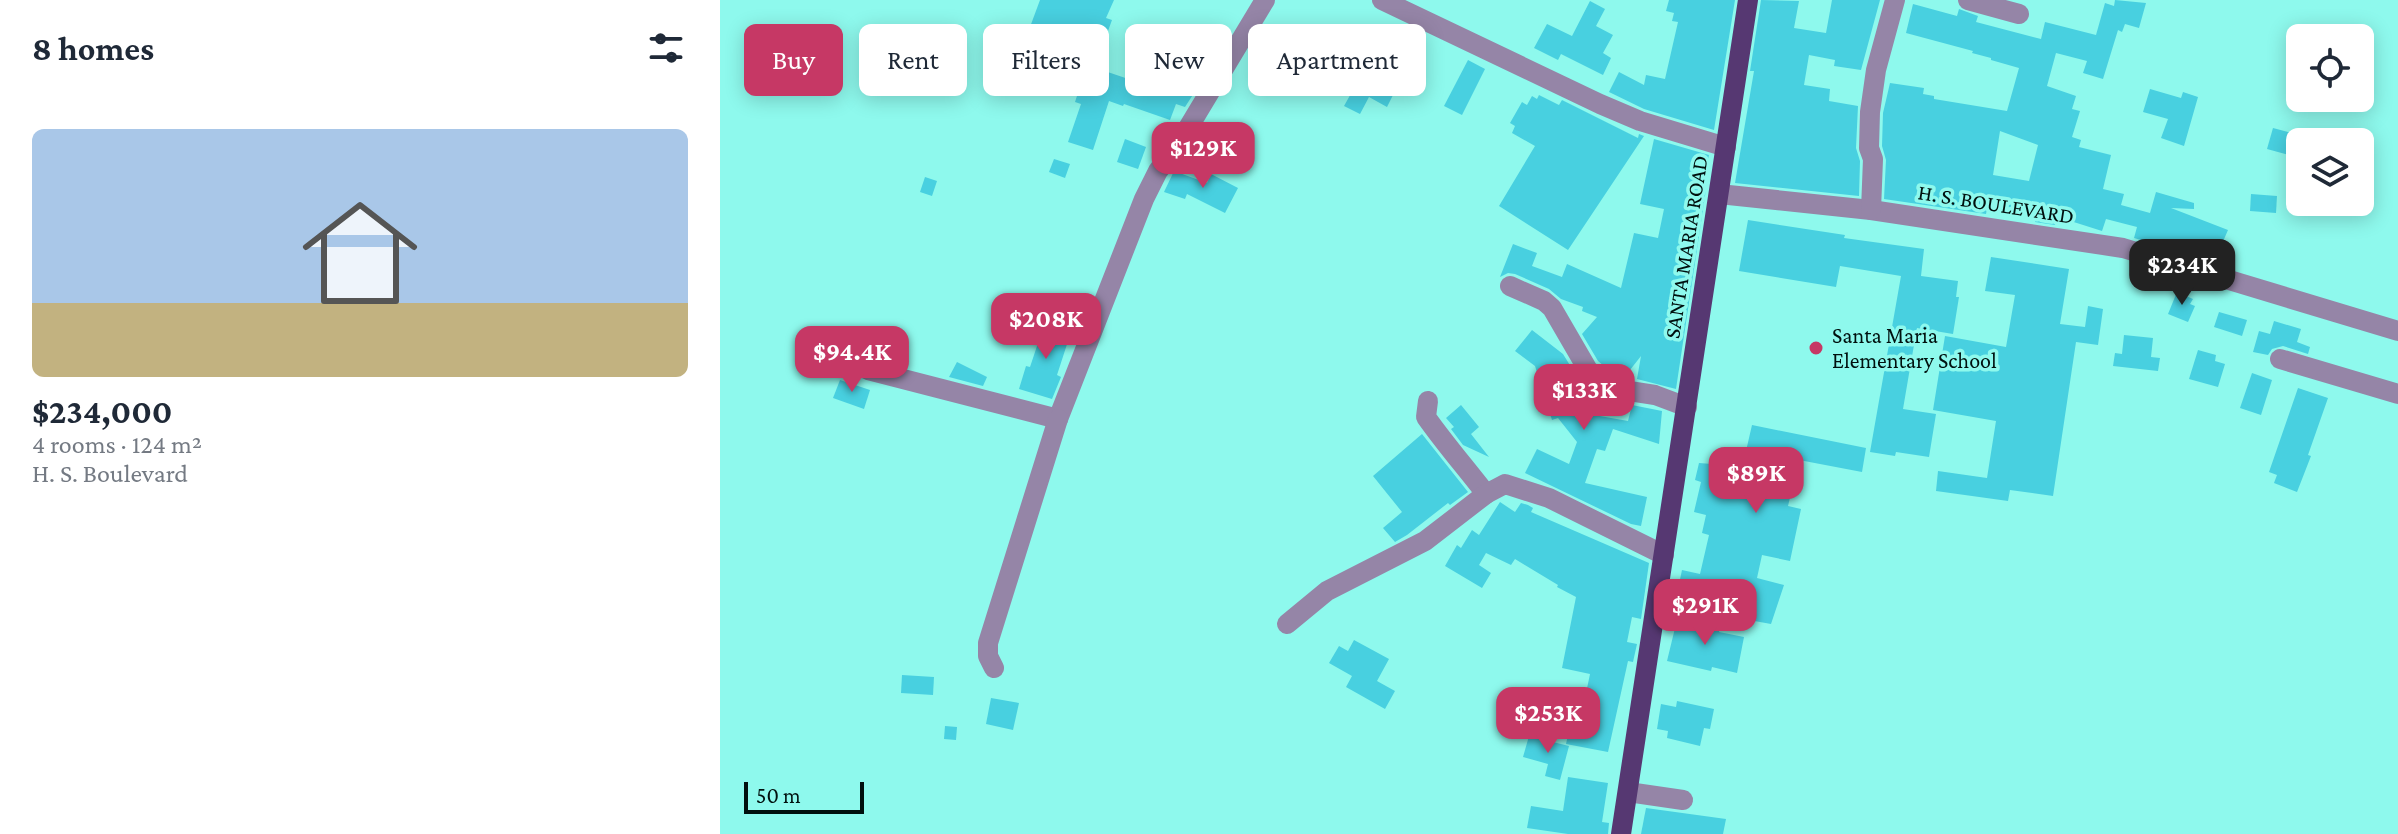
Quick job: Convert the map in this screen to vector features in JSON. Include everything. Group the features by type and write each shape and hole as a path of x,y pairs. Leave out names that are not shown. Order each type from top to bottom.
{"main road":[{"name":"SANTA MARIA ROAD","path":"1621,834 1748,0"}],"street":[{"path":"994,668 988,656 988,643 1058,419 1144,199 1158,171 1176,148 1265,0"},
{"path":"1382,0 1600,104 1640,121 1726,147"},
{"path":"1871,210 1873,159 1869,148 1870,112 1876,70 1895,0"},
{"path":"1968,0 2019,14"},
{"name":"H. S. BOULEVARD","path":"1719,194 1871,210 2123,248 2398,331"},
{"path":"1510,286 1544,301 1552,308 1588,370 1610,388 1655,395 1687,407"},
{"path":"2280,359 2398,394"},
{"path":"868,370 1058,419"},
{"path":"1428,401 1426,417 1446,447 1486,494"},
{"path":"1287,624 1327,591 1425,541 1486,494 1505,484 1523,488 1664,555"},
{"path":"1628,792 1683,800"}],"building":[{"path":"1040,0 1114,0 1106,18 1112,20 1109,28 1109,24 1031,24"},
{"path":"1669,0 1735,0 1714,130 1644,109 1609,92 1619,72 1644,85 1646,75 1665,79 1678,22 1672,21 1674,13 1666,11"},
{"path":"1761,0 1799,1 1794,28 1826,33 1832,0 1880,0 1861,70 1834,66 1835,60 1809,55 1804,85 1830,89 1829,101 1858,106 1856,148 1860,161 1859,196 1735,183 1754,71 1750,71"},
{"path":"2115,0 2146,3 2139,28 2125,24 2122,32 2118,30 2103,79 2083,73 2087,61 2056,53 2047,86 2076,96 2072,109 2080,111 2072,137 2081,140 2079,147 2111,155 2103,189 2124,194 2121,205 2150,213 2156,192 2194,203 2194,209 2171,208 2228,230 2215,260 2134,238 2137,227 2106,219 2102,231 2058,217 2055,225 2035,222 2036,216 1987,209 1986,214 1884,199 1886,160 1882,146 1883,113 1890,83 1924,88 1923,94 1934,96 1934,99 2007,111 2019,68 1973,51 1906,33 1913,4 1957,16 1959,9 1978,16 1976,22 2041,39 2045,22 2096,35 2105,3 2114,6","holes":["2000,131 2038,145 2029,181 1993,175"]},
{"path":"1590,1 1605,9 1596,26 1613,35 1603,53 1611,58 1603,75 1561,54 1558,60 1534,48 1547,24 1572,36"},
{"path":"1468,60 1485,69 1462,115 1444,106"},
{"path":"1109,72 1125,78 1125,96 1192,96 1185,107 1176,104 1170,120 1109,101 1093,150 1068,142 1081,104 1075,102 1077,96 1109,96"},
{"path":"2150,89 2181,98 2183,92 2198,97 2184,146 2161,138 2168,119 2143,112"},
{"path":"1539,95 1559,105 1562,100 1638,138 1639,134 1644,136 1568,250 1499,206 1535,146 1512,133 1515,126 1510,123 1522,102 1527,105 1532,96 1537,99"},
{"path":"1350,96 1392,96 1387,107 1369,97 1360,114 1344,106"},
{"path":"2273,128 2286,132 2286,154 2267,149"},
{"path":"1125,139 1146,147 1138,169 1117,162"},
{"path":"1654,139 1709,155 1676,389 1637,379 1641,356 1630,370 1604,366 1598,361 1582,334 1597,317 1582,311 1583,307 1561,299 1549,289 1515,274 1500,277 1513,244 1537,253 1532,266 1562,277 1567,264 1621,288 1634,233 1658,238 1664,209 1640,204"},
{"path":"1054,159 1070,164 1065,178 1049,172"},
{"path":"1174,171 1207,183 1211,174 1238,188 1225,213 1187,194 1185,199 1164,192"},
{"path":"925,177 937,181 932,196 920,192"},
{"path":"2251,194 2277,196 2276,213 2250,211"},
{"path":"1748,220 1924,249 1921,276 1958,281 1956,297 1959,297 1953,334 1917,328 1903,409 1936,414 1929,457 1870,452 1901,276 1840,266 1836,287 1739,271"},
{"path":"1991,257 2069,269 2060,324 2085,327 2088,306 2103,309 2098,345 2076,342 2053,496 2010,490 2008,501 1936,491 1938,471 1987,478 1996,421 1933,410 1945,336 2006,347 2015,295 1985,291"},
{"path":"2177,292 2193,299 2190,304 2195,306 2188,322 2168,314"},
{"path":"2219,312 2247,320 2242,336 2214,327"},
{"path":"1047,316 1060,321 1057,331 1070,335 1057,375 1061,377 1052,399 1019,389"},
{"path":"2274,321 2301,329 2297,342 2310,347 2308,354 2283,346 2272,349 2268,355 2253,352 2259,331 2270,334"},
{"path":"1532,330 1563,354 1579,380 1606,400 1594,415 1628,421 1632,405 1662,411 1659,444 1613,429 1605,451 1597,449 1585,483 1647,497 1641,526 1525,473 1537,449 1569,464 1577,442 1558,418 1552,420 1535,366 1515,351"},
{"path":"2124,335 2153,338 2151,357 2160,358 2158,371 2113,366 2115,353 2122,354"},
{"path":"2198,350 2216,355 2215,361 2225,364 2218,387 2189,379"},
{"path":"957,362 987,377 983,386 949,377"},
{"path":"2252,373 2272,380 2261,415 2240,408"},
{"path":"840,380 870,390 864,409 833,398"},
{"path":"2298,388 2328,398 2297,492 2274,483 2277,475 2269,472"},
{"path":"1461,405 1479,427 1471,434 1489,457 1463,445 1451,429 1454,427 1446,418"},
{"path":"1752,425 1866,448 1862,472 1799,460 1788,506 1801,509 1790,561 1762,555 1757,578 1784,585 1771,624 1749,620 1752,606 1678,589 1682,570 1700,574 1709,535 1702,533 1706,515 1694,512 1701,482 1695,480 1699,463 1725,465 1726,461 1743,464"},
{"path":"1422,434 1468,492 1395,542 1383,528 1402,512 1373,476"},
{"path":"1500,502 1515,512 1521,503 1528,505 1533,508 1531,512 1649,563 1641,619 1632,617 1627,642 1637,644 1633,662 1628,661 1608,752 1566,744 1572,716 1567,715 1570,696 1585,698 1590,674 1562,668 1576,597 1515,559 1511,565 1486,553 1479,565 1491,573 1482,588 1445,566 1457,545 1461,548 1472,530 1479,535"},
{"path":"1687,616 1721,624 1719,632 1744,637 1737,673 1712,667 1711,671 1667,661 1675,628 1684,630"},
{"path":"1354,640 1389,659 1377,681 1395,691 1385,709 1346,687 1352,676 1329,663 1339,646 1348,651"},
{"path":"902,675 934,677 933,695 901,693"},
{"path":"991,698 1019,703 1013,730 986,724"},
{"path":"1677,701 1714,709 1710,729 1704,728 1700,746 1667,738 1668,731 1657,729 1661,704 1676,707"},
{"path":"945,726 957,727 956,740 944,739"},
{"path":"1529,736 1569,746 1560,780 1545,776 1548,764 1523,757"},
{"path":"1568,777 1608,783 1602,822 1609,823 1608,834 1568,834 1527,828 1531,806 1563,811"},
{"path":"1646,808 1726,819 1723,834 1641,834"}],"place":[{"name":"Santa Maria Elementary School","path":"1816,348"}]}
